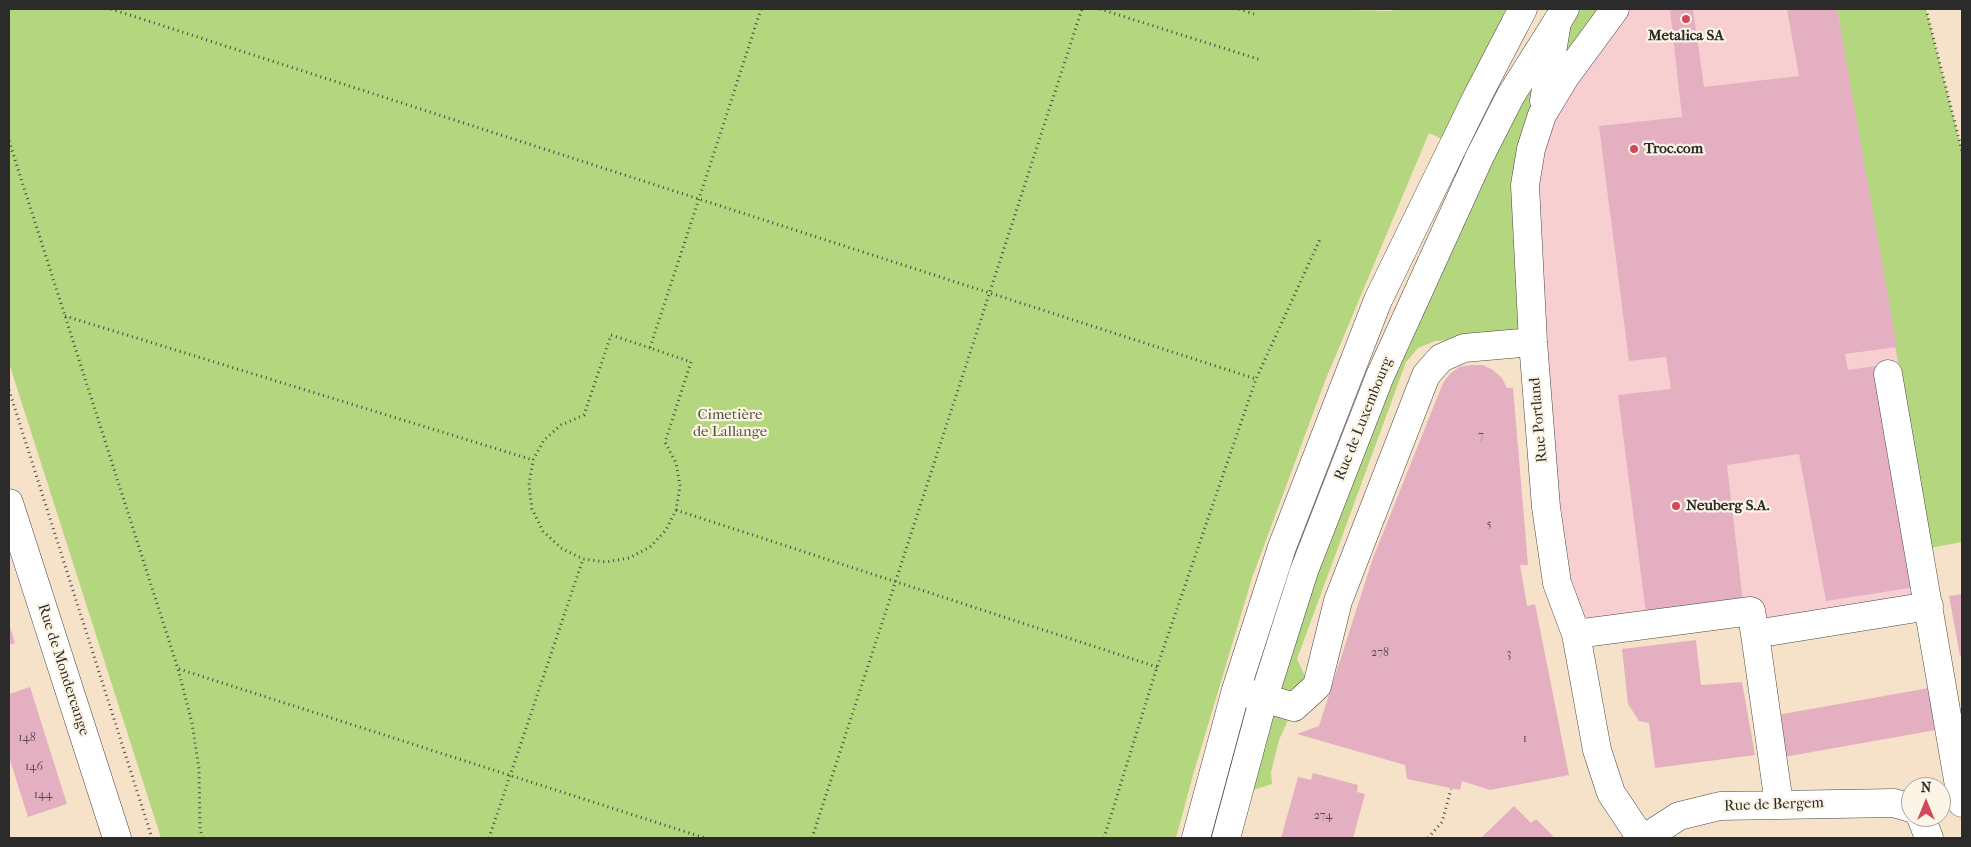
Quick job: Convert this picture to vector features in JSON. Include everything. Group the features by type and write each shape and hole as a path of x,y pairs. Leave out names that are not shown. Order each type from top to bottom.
{"main road":[{"name":"Rue Portland","path":"1615,9 1565,77 1542,115 1531,149 1525,186 1533,342 1546,507 1558,583 1576,634 1597,750 1611,793 1643,838"},
{"name":"Rue de Luxembourg","path":"1196,838 1236,690 1282,547 1378,300 1454,144 1520,15"},
{"path":"1542,115 1561,15"},
{"name":"Rue de Luxembourg","path":"1226,838 1264,697 1304,571 1380,376 1480,156 1511,94 1561,15"},
{"path":"1380,376 1395,306 1441,206 1454,144"},
{"path":"1236,690 1294,707 1317,686 1338,601 1426,375 1441,358 1464,348 1533,342"},
{"path":"1888,374 1962,803"},
{"name":"Rue de Mondercange","path":"9,503 117,838"},
{"path":"1755,634 1929,606"},
{"path":"1576,634 1751,611 1779,804"},
{"name":"Rue de Bergem","path":"1643,838 1679,816 1720,806 1894,803 1901,805"}],"path":[{"path":"111,9 1256,379"},
{"path":"650,348 761,9"},
{"path":"812,838 1082,9"},
{"path":"1100,9 1261,60"},
{"path":"1239,9 1254,14"},
{"path":"1926,9 1962,151"},
{"path":"9,142 178,669 192,722 199,769 200,829 203,838"},
{"path":"1104,838 1156,667 1256,379 1321,237"},
{"path":"65,316 533,460"},
{"path":"611,335 691,362 665,442 676,463 680,486 676,510 666,530 650,547 629,558 606,562 583,559 561,548 543,531 532,509 528,485 533,460 544,440 561,425 584,415 611,335"},
{"path":"9,390 152,838"},
{"path":"676,510 1156,667"},
{"path":"490,838 583,559"},
{"path":"178,669 705,838"},
{"path":"1428,838 1442,822 1451,788"}],"shaded area":[{"path":"1615,9 1837,9 1940,605 1755,634 1751,611 1576,634 1557,583 1531,149"}],"green space":[{"name":"Cimetière de Lallange","path":"9,9 1312,9 1391,11 1398,9 1511,9 1442,139 1429,133 1325,381 1252,578 1176,838 161,838 9,363"},
{"path":"1566,9 1615,9 1531,149 1533,334 1435,341 1418,348 1406,362 1297,659 1305,676 1279,740 1271,772 1272,784 1237,795 1380,376"},
{"path":"1837,9 1926,9 1962,151 1962,542 1930,548"}],"building":[{"path":"1670,9 1693,9 1704,87 1799,76 1787,9 1837,9 1897,347 1845,354 1848,370 1876,366 1916,587 1826,601 1799,454 1727,465 1743,602 1646,614 1618,395 1671,389 1666,357 1629,361 1599,126 1682,117"},
{"path":"1483,365 1493,370 1502,378 1507,388 1513,388 1528,565 1520,565 1527,606 1535,604 1569,775 1490,790 1462,781 1460,790 1407,779 1405,765 1297,734 1319,726 1373,558 1443,383 1459,367"},
{"path":"1962,594 1962,656 1960,656 1949,596"},
{"path":"9,624 15,643 9,645"},
{"path":"1696,640 1701,685 1742,682 1755,755 1655,768 1649,723 1639,721 1628,704 1622,649"},
{"path":"30,687 67,804 28,817 9,757 9,694"},
{"path":"1929,688 1936,730 1784,757 1777,715"},
{"path":"1313,773 1358,785 1357,792 1365,794 1353,838 1281,838 1298,777 1311,780"},
{"path":"1514,806 1531,823 1536,819 1553,836 1551,838 1481,838"}],"place":[{"name":"Metalica SA","path":"1686,19"},
{"name":"Troc.com","path":"1634,149"},
{"name":"Neuberg S.A.","path":"1676,506"}]}
